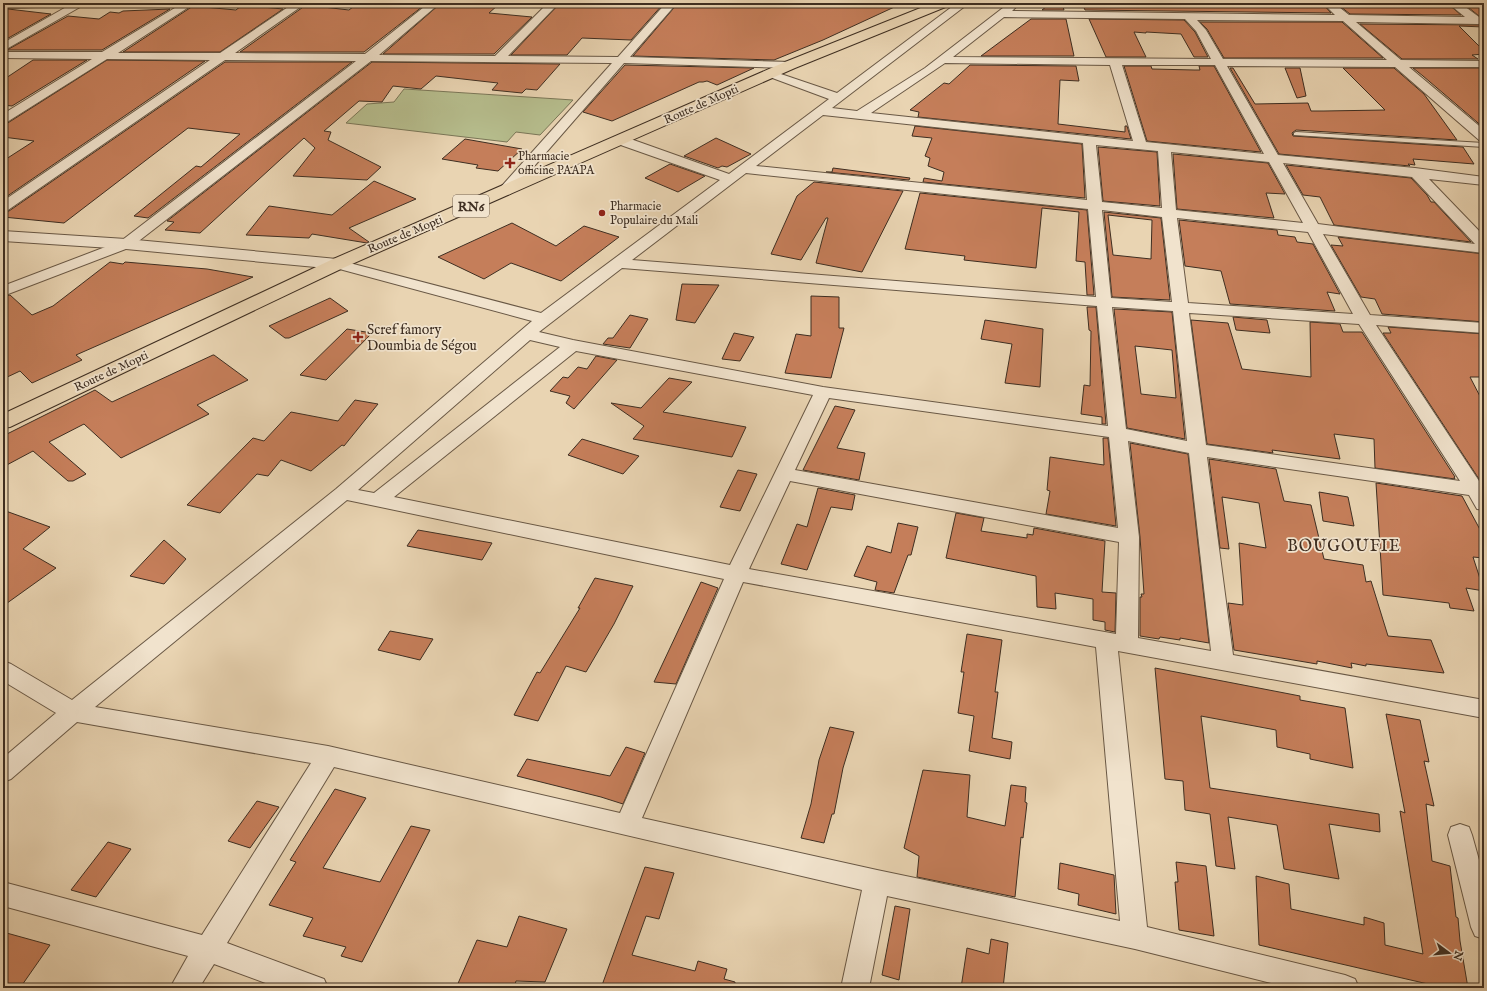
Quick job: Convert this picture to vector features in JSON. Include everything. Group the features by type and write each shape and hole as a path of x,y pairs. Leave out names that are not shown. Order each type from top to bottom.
{"highway":[{"name":"Route de Mopti","path":"3,422 337,264 790,65 944,3"}],"street":[{"path":"3,48 82,3"},
{"path":"3,5 92,3"},
{"path":"3,119 190,3"},
{"path":"3,207 301,3"},
{"path":"3,291 126,244 368,58 435,3"},
{"path":"498,59 554,3"},
{"path":"505,191 623,60 672,3"},
{"path":"3,772 73,712 343,492 544,319 964,3"},
{"path":"860,115 943,60 1016,3"},
{"path":"1328,3 1484,137"},
{"path":"1453,3 1481,22"},
{"path":"1003,14 1345,18 1481,22"},
{"path":"1189,17 1201,30 1364,319 1481,495"},
{"path":"3,55 623,60 790,65"},
{"path":"943,60 1484,64"},
{"path":"1115,62 1140,144"},
{"path":"771,74 839,98"},
{"path":"821,111 1089,141 1140,144 1164,148 1415,172 1484,181"},
{"path":"620,140 738,174 1095,206 1312,228 1484,249"},
{"path":"1089,141 1104,302 1129,537 1116,643 1135,937"},
{"path":"1164,148 1169,214 1222,662"},
{"path":"1415,172 1484,244"},
{"path":"3,236 126,244 337,264 544,319"},
{"path":"618,263 1104,302 1484,328"},
{"path":"526,334 573,345 823,392 1118,433 1196,449 1481,495"},
{"path":"378,500 573,345"},
{"path":"626,825 736,574 823,392"},
{"path":"784,474 1129,537"},
{"path":"343,492 736,574 1484,709"},
{"path":"3,670 73,712 328,756 877,882 1135,937 1345,988"},
{"path":"184,988 328,756"},
{"path":"1460,835 1484,927"},
{"path":"855,988 877,882"},
{"path":"3,894 209,949 314,988"}],"lane":[{"path":"1296,134 1484,145"}],"green space":[{"path":"404,89 573,100 540,135 516,132 507,142 346,123 367,104 394,102"}],"building":[{"path":"358,3 427,3 364,52 240,52 306,5 349,10"},
{"path":"441,3 478,3 498,5 489,13 532,17 494,54 383,54"},
{"path":"560,3 664,3 631,40 582,38 567,55 511,55"},
{"path":"678,3 903,3 823,40 774,60 633,56"},
{"path":"1051,3 1062,3 1064,10 1042,10"},
{"path":"1082,3 1322,3 1331,13 1085,10"},
{"path":"1336,3 1447,3 1461,15 1350,14"},
{"path":"1463,3 1484,3 1484,16 1479,16"},
{"path":"242,5 283,9 220,52 123,52 193,6 236,10"},
{"path":"3,9 8,9 51,14 3,41"},
{"path":"170,9 102,50 7,50 68,16 99,19 110,12 119,13 123,11"},
{"path":"1031,19 1066,19 1074,56 981,56"},
{"path":"1089,19 1184,20 1195,32 1208,57 1194,57 1181,34 1134,32 1146,57 1106,57"},
{"path":"1200,22 1342,22 1383,58 1224,58 1207,29"},
{"path":"1360,24 1484,25 1484,27 1459,26 1484,51 1484,54 1472,55 1478,59 1402,59"},
{"path":"33,60 87,60 12,106 3,105 3,80"},
{"path":"107,60 205,61 3,199 3,161 34,141 3,137 3,126"},
{"path":"225,62 352,62 148,218 134,216 196,166 201,167 240,134 188,128 64,223 3,217 3,212 9,211"},
{"path":"372,62 560,64 537,90 526,89 522,93 492,90 498,83 436,76 421,89 393,86 382,102 359,101 324,131 331,132 328,140 381,167 367,180 293,176 315,148 304,138 200,233 165,230 174,222 167,221"},
{"path":"625,65 754,68 717,85 707,81 699,82 612,121 583,112"},
{"path":"970,65 1076,66 1079,81 1060,80 1058,124 1125,132 1125,126 1127,126 1131,139 918,117 919,112 910,110 944,83 949,84"},
{"path":"1124,66 1151,66 1152,69 1200,70 1199,66 1214,66 1261,152 1147,141"},
{"path":"1230,68 1233,68 1255,104 1308,103 1311,111 1324,111 1385,110 1343,68 1394,68 1424,94 1457,140 1296,130 1292,133 1293,136 1463,147 1474,164 1413,159 1415,165 1408,164 1410,166 1279,154"},
{"path":"1285,68 1300,68 1306,96 1297,98"},
{"path":"1413,68 1484,68 1484,128 1423,76"},
{"path":"915,126 1082,144 1085,198 923,182 924,178 942,181 944,172 928,166 930,158 925,156 932,138 912,136"},
{"path":"716,138 751,154 727,167 722,166 718,168 684,156"},
{"path":"465,139 522,149 498,171 476,168 478,165 442,159"},
{"path":"1098,147 1157,152 1160,206 1103,201"},
{"path":"1173,154 1268,163 1285,194 1266,193 1274,218 1177,209"},
{"path":"670,164 705,176 678,192 645,178"},
{"path":"1286,165 1411,178 1427,195 1431,202 1434,202 1471,242 1334,225 1320,197 1303,195"},
{"path":"833,168 910,178 909,180 826,172 832,172"},
{"path":"374,181 416,199 349,228 369,242 367,243 312,234 309,238 246,235 269,206 332,215"},
{"path":"814,182 903,191 862,272 816,263 828,218 826,218 801,260 771,254 797,196"},
{"path":"920,193 1087,210 1094,295 1087,295 1085,262 1076,261 1079,212 1042,208 1036,268 964,260 965,256 905,249"},
{"path":"1104,212 1161,218 1170,300 1112,297","holes":["1108,215 1152,220 1151,259 1113,255"]},
{"path":"1179,220 1277,230 1278,235 1295,237 1297,242 1313,244 1340,294 1327,292 1335,311 1230,304 1221,271 1185,266"},
{"path":"512,223 556,246 584,226 619,237 561,281 511,263 484,279 438,257"},
{"path":"1338,237 1484,254 1484,322 1382,314 1375,299 1361,297 1331,245 1343,246"},
{"path":"110,262 207,269 253,277 76,355 82,360 32,383 20,371 3,379 3,297 10,295 32,315 53,306"},
{"path":"682,284 719,285 695,323 676,320"},
{"path":"811,296 839,297 839,328 844,328 831,378 785,373 796,334 811,336"},
{"path":"330,298 348,311 289,338 285,338 269,326"},
{"path":"1087,307 1096,307 1106,424 1102,424 1102,417 1081,414 1084,385 1090,386 1091,331 1089,330"},
{"path":"1114,309 1172,312 1185,439 1127,428","holes":["1135,346 1172,350 1176,398 1141,394"]},
{"path":"630,315 648,319 630,348 603,344 608,338 613,338"},
{"path":"1233,317 1267,320 1270,333 1236,330"},
{"path":"985,320 1043,329 1040,387 1005,383 1012,344 981,339"},
{"path":"1191,320 1228,323 1242,369 1311,377 1310,322 1340,324 1343,332 1362,332 1455,479 1375,468 1374,439 1334,434 1340,459 1272,450 1273,453 1207,444"},
{"path":"1388,327 1484,334 1484,377 1470,377 1484,404 1484,479 1479,479 1383,333 1391,333"},
{"path":"347,329 372,333 326,380 300,375"},
{"path":"734,333 754,337 740,361 722,359"},
{"path":"213,355 248,380 197,405 209,414 121,458 84,424 49,442 86,474 73,481 68,481 33,451 3,467 3,436 95,390 112,402"},
{"path":"596,356 617,360 574,409 566,403 570,396 550,391 563,377 568,378 578,367 587,369"},
{"path":"669,378 692,382 663,412 746,427 732,457 633,439 644,426 611,403 641,408"},
{"path":"355,400 378,404 344,446 342,445 311,471 281,460 268,476 257,474 220,513 187,505 253,438 264,441 291,412 338,421"},
{"path":"835,406 855,410 837,448 865,453 859,480 803,470"},
{"path":"1103,438 1108,438 1116,526 1046,514 1050,491 1047,490 1050,457 1104,465"},
{"path":"582,439 639,456 623,474 568,455"},
{"path":"1130,443 1188,454 1209,643 1180,638 1180,640 1160,637 1159,639 1140,636 1140,597 1142,597 1141,594 1144,594 1140,537"},
{"path":"1209,459 1276,469 1284,501 1311,505 1324,559 1363,565 1366,582 1371,581 1388,636 1431,640 1444,673 1366,664 1366,666 1351,663 1352,668 1317,661 1317,664 1234,650 1228,603 1243,605 1239,543 1266,548 1259,503 1222,497 1229,549 1220,548"},
{"path":"738,470 757,474 740,511 720,507"},
{"path":"1376,483 1462,496 1484,537 1484,558 1473,557 1484,591 1466,588 1474,611 1450,608 1449,603 1383,595"},
{"path":"818,488 855,495 852,510 831,507 807,570 781,564 797,524 807,527"},
{"path":"1319,492 1348,497 1354,526 1323,521"},
{"path":"3,510 50,527 23,549 56,568 3,606"},
{"path":"956,513 984,518 981,531 1027,538 1027,534 1033,535 1034,528 1105,541 1102,592 1116,593 1115,632 1105,630 1105,622 1093,620 1093,599 1055,593 1056,609 1037,607 1036,576 946,558"},
{"path":"898,523 918,527 911,555 908,555 894,593 875,590 877,582 854,576 867,546 891,553"},
{"path":"418,530 492,543 482,560 407,546"},
{"path":"164,540 186,559 164,584 130,576"},
{"path":"595,578 633,586 614,624 586,672 566,666 538,721 514,715 537,672 540,673 580,608 578,608"},
{"path":"701,582 718,588 676,684 654,682"},
{"path":"390,631 433,639 420,660 378,650"},
{"path":"967,634 1002,640 995,692 998,692 992,738 1012,742 1010,759 969,751 974,716 958,713 964,672 961,672"},
{"path":"1155,668 1300,696 1300,700 1345,708 1353,768 1310,759 1310,754 1277,747 1276,730 1201,716 1210,788 1379,814 1380,832 1329,824 1339,879 1284,869 1277,825 1228,817 1235,869 1216,866 1210,814 1185,810 1183,781 1165,779"},
{"path":"1386,714 1420,720 1429,762 1424,761 1434,806 1426,804 1432,861 1450,866 1456,917 1458,918 1460,941 1468,988 1436,988 1428,986 1428,984 1259,945 1256,876 1289,884 1291,909 1364,925 1364,917 1384,923 1385,945 1423,954 1400,811 1405,813"},
{"path":"830,727 854,732 843,768 834,814 832,814 824,843 801,838 811,804 819,760"},
{"path":"626,747 645,753 623,804 517,776 527,759 610,776"},
{"path":"923,770 970,775 967,817 1005,826 1011,785 1026,787 1025,802 1027,803 1023,838 1021,837 1015,897 917,877 919,856 904,848"},
{"path":"335,789 366,798 323,868 380,882 411,826 430,830 362,962 341,956 346,947 303,936 313,918 269,905 296,862 290,860"},
{"path":"257,801 279,807 250,848 228,841"},
{"path":"108,842 131,849 96,897 71,890"},
{"path":"1176,862 1206,866 1214,936 1179,930 1175,882 1178,882"},
{"path":"1060,863 1114,875 1116,914 1078,905 1079,894 1058,889"},
{"path":"645,867 674,873 659,919 646,916 632,955 695,971 698,961 727,969 724,979 735,982 735,988 601,988"},
{"path":"895,906 910,909 899,980 882,975"},
{"path":"519,916 567,929 545,982 516,981 514,988 456,988 477,940 507,947"},
{"path":"3,932 50,945 20,988 3,988"},
{"path":"991,939 1008,943 1003,988 961,988 967,948 989,954"}],"place":[{"name":"Pharmacie officine PAAPA","path":"510,163"},
{"name":"Pharmacie Populaire du Mali","path":"602,213"},
{"name":"Scref famory Doumbia de Ségou","path":"358,337"}],"district":[{"name":"BOUGOUFIE","path":"1344,545"}]}
